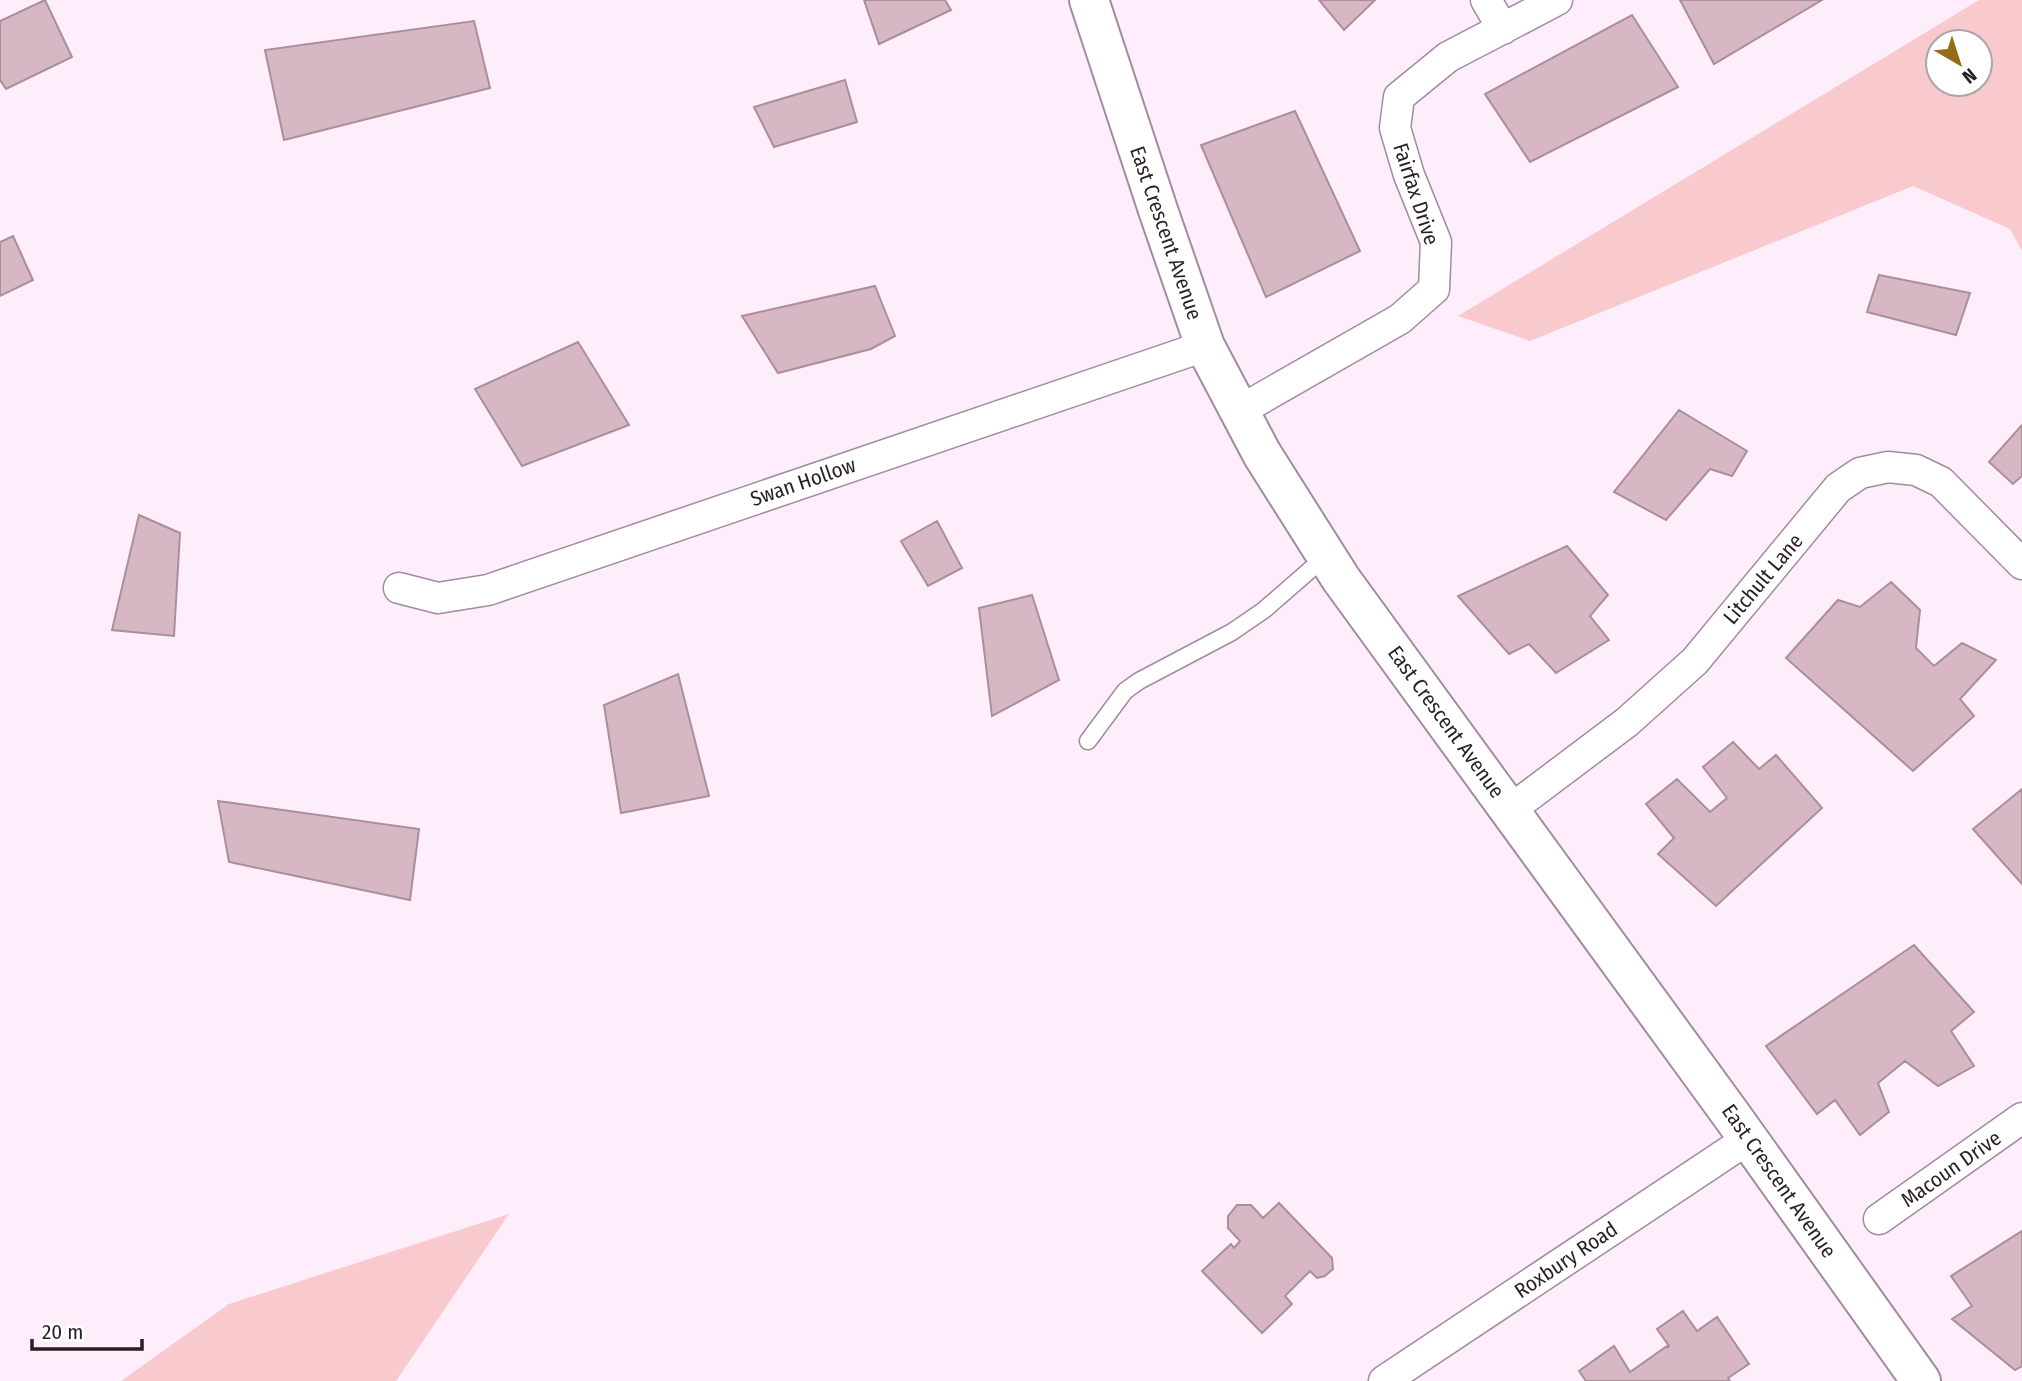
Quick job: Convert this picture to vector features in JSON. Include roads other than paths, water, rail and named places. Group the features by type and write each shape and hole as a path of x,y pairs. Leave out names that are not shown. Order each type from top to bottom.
{"street":[{"name":"East Crescent Avenue","path":"1089,0 1205,346 1262,454 1341,579 1921,1381"},
{"path":"1486,0 1503,29"},
{"name":"Fairfax Drive","path":"1238,411 1400,319 1434,289 1436,242 1409,175 1395,128 1399,97 1448,57 1557,0"},
{"name":"Swan Hollow","path":"399,588 438,597 488,590 1205,346"},
{"name":"Litchult Lane","path":"1510,810 1627,722 1695,661 1838,488 1860,473 1888,467 1916,470 1941,482 2022,564"},
{"name":"Macoun Drive","path":"1879,1219 2022,1118"},
{"name":"Roxbury Road","path":"1384,1381 1748,1139"}],"lane":[{"path":"1088,741 1125,691 1232,632 1264,610 1326,556"}]}
